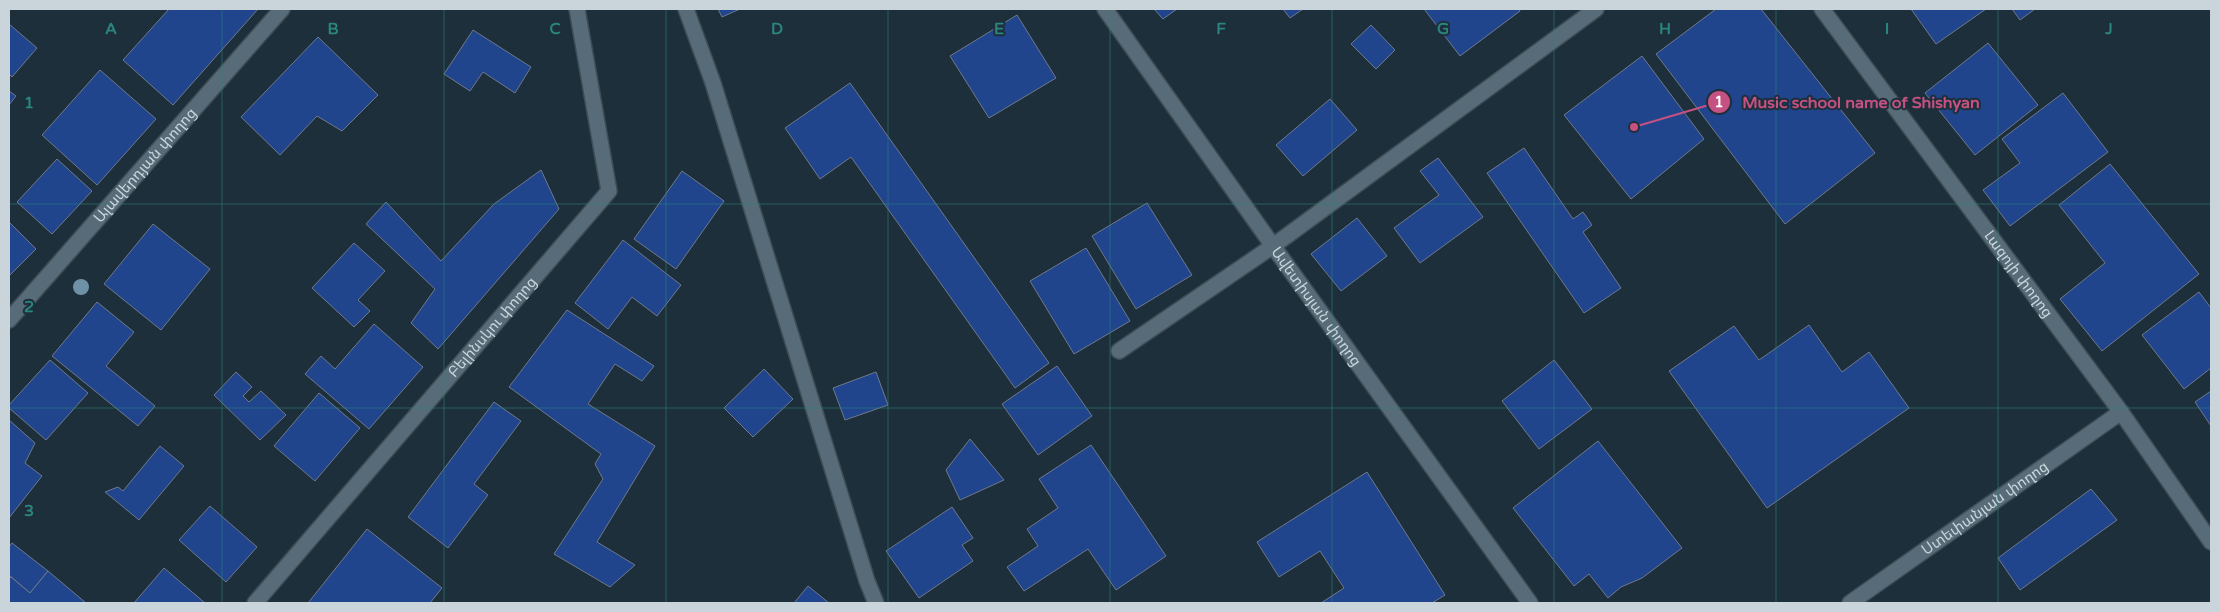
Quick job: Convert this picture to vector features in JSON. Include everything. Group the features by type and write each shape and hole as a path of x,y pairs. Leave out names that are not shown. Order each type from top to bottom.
{"street":[{"name":"Ալավերդյան փողոց","path":"9,320 282,9"},
{"name":"Բելինսկու փողոց","path":"255,603 609,191 577,9"},
{"path":"686,9 713,83 867,581 876,603"},
{"name":"Ավետիսյան փողոց","path":"1105,9 1530,603"},
{"path":"1119,351 1273,246 1596,9"},
{"name":"Լազոյի փողոց","path":"1822,9 2121,412 2211,542"},
{"name":"Ստեփանյան փողոց","path":"1850,603 2121,412"}],"building":[{"path":"169,9 258,9 173,105 123,60"},
{"path":"718,9 740,9 722,17"},
{"path":"1154,9 1177,9 1163,19"},
{"path":"1283,9 1303,9 1290,18"},
{"path":"1424,9 1519,9 1520,11 1460,56"},
{"path":"1716,9 1761,9 1875,153 1785,224 1656,54"},
{"path":"1911,9 1986,9 1936,44"},
{"path":"2012,9 2035,9 2020,20"},
{"path":"1017,15 1056,78 989,118 950,56"},
{"path":"9,24 37,48 12,77 9,74"},
{"path":"1371,25 1395,50 1376,69 1351,44"},
{"path":"473,30 531,67 515,93 483,72 470,91 444,74"},
{"path":"318,37 378,95 342,131 317,116 280,155 241,117"},
{"path":"1988,43 2038,105 1975,155 1925,93"},
{"path":"1642,56 1704,139 1631,199 1564,115"},
{"path":"100,70 156,119 97,185 42,135"},
{"path":"850,83 1049,363 1015,388 851,157 820,179 785,128"},
{"path":"9,91 16,96 9,105"},
{"path":"2063,93 2108,152 2010,226 1983,190 2020,163 2002,139"},
{"path":"1330,99 1357,130 1303,176 1276,145"},
{"path":"1524,148 1573,219 1583,212 1592,225 1583,232 1621,288 1584,313 1487,173"},
{"path":"1438,158 1483,217 1420,263 1394,228 1439,195 1420,171"},
{"path":"57,159 92,191 52,234 17,202"},
{"path":"2110,164 2199,274 2102,351 2060,299 2105,263 2059,205"},
{"path":"541,170 559,209 438,349 411,323 435,289 366,224 386,202 441,261 494,204"},
{"path":"682,171 724,201 676,269 634,239"},
{"path":"1147,203 1192,275 1136,309 1092,236"},
{"path":"1357,218 1387,256 1341,291 1311,254"},
{"path":"9,222 36,249 9,276"},
{"path":"153,224 210,269 161,330 104,284"},
{"path":"623,240 681,285 657,316 632,297 608,329 575,303"},
{"path":"354,243 385,271 358,300 370,311 354,327 312,288"},
{"path":"1086,248 1130,321 1074,354 1030,281"},
{"path":"2199,292 2211,308 2211,368 2184,389 2142,335"},
{"path":"97,302 134,332 106,366 155,406 138,426 52,356"},
{"path":"567,310 654,366 642,381 615,364 588,404 655,446 597,542 635,565 610,587 554,554 603,479 595,464 601,454 509,387"},
{"path":"374,324 423,367 369,429 305,374 321,356 335,369"},
{"path":"1809,325 1842,372 1869,352 1909,408 1767,508 1669,371 1734,326 1759,360"},
{"path":"50,360 88,393 46,440 9,408 9,405"},
{"path":"1554,360 1592,409 1539,449 1502,401"},
{"path":"1057,366 1092,416 1038,455 1002,404"},
{"path":"764,369 793,399 753,437 724,408"},
{"path":"236,372 252,387 243,396 249,402 261,391 286,415 260,440 214,395"},
{"path":"876,372 888,405 845,420 833,388"},
{"path":"2211,391 2211,426 2195,402"},
{"path":"319,393 360,428 315,481 274,446"},
{"path":"494,402 521,421 474,484 488,495 448,548 408,517"},
{"path":"9,420 35,443 25,463 42,476 9,518"},
{"path":"970,439 1004,480 960,500 946,470"},
{"path":"1598,441 1682,548 1642,578 1621,587 1608,598 1589,574 1574,586 1513,508"},
{"path":"1091,445 1166,556 1116,590 1088,549 1024,591 1007,567 1038,546 1027,529 1058,508 1039,479"},
{"path":"160,446 184,466 139,520 105,492 118,487 123,491"},
{"path":"1367,472 1445,595 1432,603 1321,603 1344,588 1320,551 1279,577 1257,542"},
{"path":"2091,489 2117,520 2020,590 1998,558"},
{"path":"210,506 257,547 226,582 179,540"},
{"path":"952,507 973,538 962,545 973,561 919,598 886,551"},
{"path":"367,529 442,588 430,603 308,603"},
{"path":"12,543 48,571 30,593 9,575 9,547"},
{"path":"164,568 205,603 134,603"},
{"path":"48,571 86,603 9,603 9,579 11,577 30,593"},
{"path":"808,586 829,603 794,603"}],"place":[{"name":"Music school name of Shishyan","path":"1634,127"}]}
